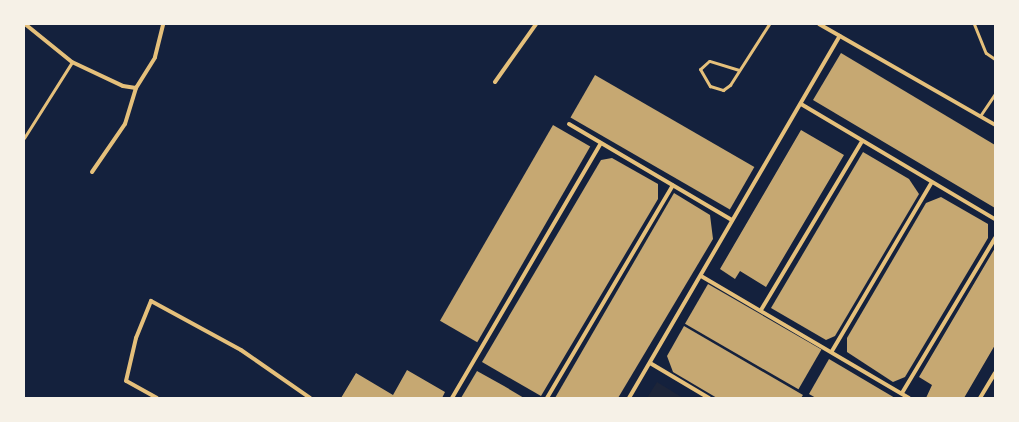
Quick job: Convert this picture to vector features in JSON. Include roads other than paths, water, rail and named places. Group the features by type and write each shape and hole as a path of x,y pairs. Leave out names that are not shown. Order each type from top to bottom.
{"street":[{"path":"25,24 72,62 123,86 136,88"},
{"path":"92,172 125,124 136,88 155,57 163,24"},
{"path":"495,82 536,24"},
{"path":"819,24 995,124"},
{"path":"629,398 840,36"},
{"path":"801,104 995,219"},
{"path":"568,124 732,220"},
{"path":"761,310 862,141"},
{"path":"452,398 601,143"},
{"path":"832,351 932,182"},
{"path":"547,398 673,185"},
{"path":"902,393 995,238"},
{"path":"701,276 832,351 909,398"},
{"path":"157,398 126,381 136,338 150,301 241,350 303,391 310,398"},
{"path":"650,364 709,398"},
{"path":"980,398 995,373"}],"lane":[{"path":"739,70 709,61 700,69 710,86 723,90 739,70 769,24"},
{"path":"974,24 986,53 995,59"},
{"path":"24,138 72,62"},
{"path":"980,116 995,94"}]}
